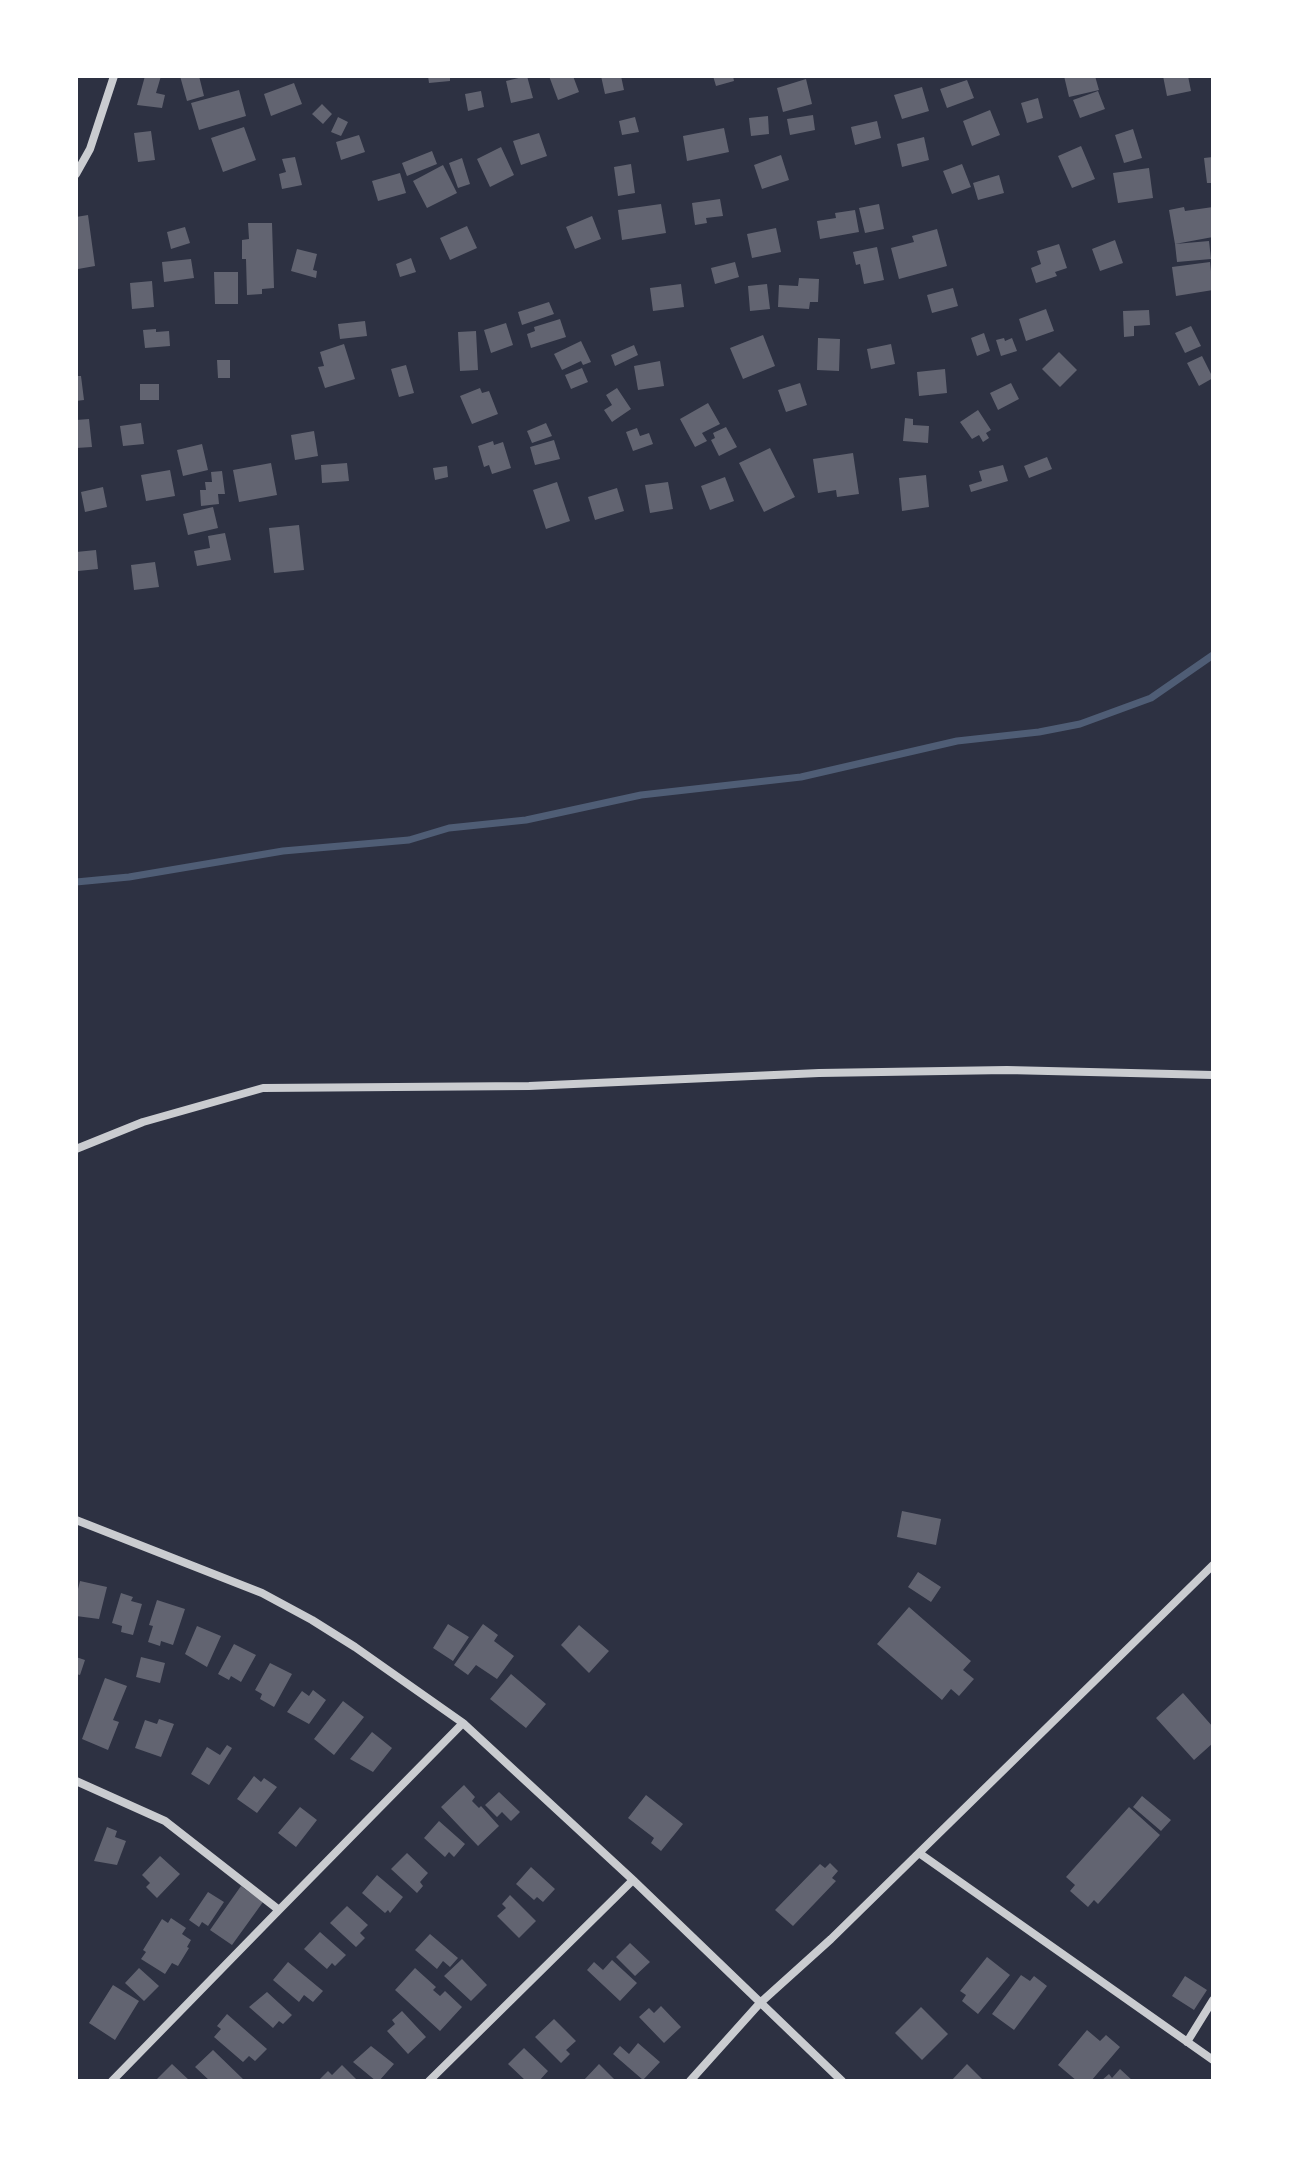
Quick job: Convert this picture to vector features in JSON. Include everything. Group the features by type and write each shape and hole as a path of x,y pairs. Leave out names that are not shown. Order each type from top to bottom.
{"street":[{"path":"76,174 90,149 114,76"},
{"path":"76,1149 143,1122 263,1088 529,1086 1007,1070 1213,1075"},
{"path":"76,1520 262,1593 355,1647 463,1723 633,1880 842,2081"},
{"path":"690,2081 760,2003 919,1853 1213,1565"},
{"path":"112,2081 463,1723"},
{"path":"76,1781 165,1821 279,1910"},
{"path":"919,1853 1213,2060"},
{"path":"429,2081 633,1880"},
{"path":"1187,2042 1213,2000"}],"building":[{"path":"145,76 161,76 156,93 165,95 162,108 137,105"},
{"path":"180,76 199,76 204,96 187,101"},
{"path":"428,76 450,76 450,81 429,83"},
{"path":"527,76 533,98 511,103 506,81"},
{"path":"549,76 573,76 579,92 558,100"},
{"path":"601,76 621,76 624,90 605,94"},
{"path":"713,76 733,76 734,81 716,86"},
{"path":"1064,76 1095,76 1099,90 1069,97"},
{"path":"1163,76 1188,76 1191,91 1167,96"},
{"path":"806,79 812,104 783,112 777,88"},
{"path":"967,80 974,98 947,108 940,89"},
{"path":"294,83 302,104 271,116 264,94"},
{"path":"922,87 929,111 902,119 894,95"},
{"path":"239,90 246,116 199,130 191,103"},
{"path":"481,91 484,107 468,111 465,94"},
{"path":"1098,91 1105,109 1080,118 1073,100"},
{"path":"1038,98 1043,118 1027,123 1021,103"},
{"path":"322,104 332,114 323,124 312,114"},
{"path":"990,110 1000,135 972,146 963,121"},
{"path":"813,115 815,130 790,135 787,119"},
{"path":"768,116 769,134 751,136 749,118"},
{"path":"338,117 348,122 341,136 331,132"},
{"path":"635,117 639,132 622,135 619,121"},
{"path":"877,121 881,138 855,145 851,127"},
{"path":"244,127 256,160 223,172 211,138"},
{"path":"724,128 729,152 687,161 683,136"},
{"path":"1133,129 1142,158 1124,163 1115,135"},
{"path":"151,131 155,160 138,162 134,133"},
{"path":"539,133 547,156 521,165 513,141"},
{"path":"359,135 365,152 341,160 336,142"},
{"path":"924,137 929,160 902,167 897,144"},
{"path":"1081,146 1095,179 1072,188 1058,156"},
{"path":"501,147 514,175 490,187 477,159"},
{"path":"432,151 437,164 407,176 402,163"},
{"path":"781,155 789,180 762,189 754,165"},
{"path":"295,157 302,185 282,189 279,174 286,172 282,159"},
{"path":"1213,157 1213,183 1207,183 1204,158"},
{"path":"462,158 470,184 458,188 449,163"},
{"path":"631,164 635,193 618,196 614,167"},
{"path":"962,164 971,187 952,194 943,171"},
{"path":"443,165 457,193 427,208 413,181"},
{"path":"1149,168 1153,198 1118,203 1113,173"},
{"path":"400,173 406,193 378,201 372,181"},
{"path":"999,175 1004,193 978,200 973,183"},
{"path":"720,199 723,216 706,218 707,223 695,225 692,203"},
{"path":"661,204 666,233 622,240 618,210"},
{"path":"879,204 884,229 865,233 859,208"},
{"path":"1184,207 1185,211 1213,207 1213,237 1175,244 1169,210"},
{"path":"855,210 859,232 820,239 817,221 836,218 835,213"},
{"path":"88,215 95,266 78,269 76,217"},
{"path":"592,216 601,239 575,249 566,227"},
{"path":"248,223 272,223 274,288 262,289 262,294 247,295 242,240 249,239"},
{"path":"467,226 477,248 450,260 440,238"},
{"path":"185,227 190,243 171,249 167,232"},
{"path":"776,228 781,252 752,258 747,234"},
{"path":"937,229 947,266 899,279 891,248 914,242 912,236"},
{"path":"1115,240 1123,263 1100,271 1092,249"},
{"path":"1209,241 1211,259 1177,262 1175,244"},
{"path":"1059,244 1067,268 1055,272 1057,276 1036,283 1031,268 1041,264 1037,251"},
{"path":"877,247 884,280 864,284 860,264 856,265 853,252"},
{"path":"297,249 317,254 313,270 317,271 316,278 291,271"},
{"path":"411,258 416,272 400,277 396,264"},
{"path":"191,259 194,278 164,282 162,262"},
{"path":"735,262 739,277 715,284 711,268"},
{"path":"1210,262 1213,290 1176,296 1172,267"},
{"path":"214,272 238,272 238,304 215,304"},
{"path":"799,278 819,279 818,302 810,302 809,309 778,307 779,285 798,286"},
{"path":"152,281 154,307 132,309 130,283"},
{"path":"681,284 684,307 653,311 650,288"},
{"path":"767,284 770,309 750,311 748,286"},
{"path":"953,288 958,306 932,313 927,295"},
{"path":"549,302 554,314 522,325 518,312"},
{"path":"1046,309 1054,331 1026,341 1019,319"},
{"path":"1149,310 1150,325 1134,326 1134,336 1124,337 1123,311"},
{"path":"560,319 566,337 531,348 527,334 535,331 534,327"},
{"path":"365,321 367,336 340,339 338,324"},
{"path":"506,323 513,345 491,353 484,330"},
{"path":"1191,326 1201,346 1185,353 1175,333"},
{"path":"156,329 156,332 169,331 170,346 145,348 143,330"},
{"path":"476,331 478,370 460,371 458,332"},
{"path":"984,333 990,351 977,356 971,338"},
{"path":"763,335 775,366 743,379 730,348"},
{"path":"818,338 840,339 839,371 817,370"},
{"path":"1004,338 1005,341 1012,338 1017,351 1001,356 996,340"},
{"path":"581,341 591,362 583,365 581,361 562,370 554,354"},
{"path":"344,344 355,379 325,388 318,367 324,366 320,352"},
{"path":"891,344 895,364 871,369 867,349"},
{"path":"634,345 638,355 615,366 611,355"},
{"path":"1059,352 1077,370 1060,387 1042,369"},
{"path":"1202,356 1213,378 1199,386 1187,363"},
{"path":"217,360 230,360 230,378 218,378"},
{"path":"660,361 664,386 638,390 634,366"},
{"path":"406,365 414,393 399,397 391,369"},
{"path":"582,368 588,382 571,389 565,375"},
{"path":"945,369 947,393 919,396 917,372"},
{"path":"76,376 81,376 84,400 76,401"},
{"path":"800,383 807,405 786,412 778,390"},
{"path":"1011,383 1019,399 998,410 990,393"},
{"path":"140,384 159,384 159,400 140,400"},
{"path":"480,388 482,393 489,391 498,414 472,424 460,396"},
{"path":"617,388 631,409 612,422 604,410 612,405 606,395"},
{"path":"708,403 720,424 702,433 707,441 695,447 680,419"},
{"path":"978,410 991,430 986,433 989,438 983,442 979,435 972,439 960,422"},
{"path":"905,418 913,419 913,425 929,426 928,443 903,441"},
{"path":"89,419 92,447 76,448 76,420"},
{"path":"141,423 144,444 123,446 120,426"},
{"path":"546,423 552,436 532,443 527,431"},
{"path":"726,427 737,447 719,456 711,440 715,438 713,433"},
{"path":"637,428 640,436 649,433 653,444 633,451 626,432"},
{"path":"314,431 318,456 295,460 291,435"},
{"path":"554,440 560,459 535,465 530,447"},
{"path":"493,441 494,445 503,442 511,468 492,474 489,465 484,467 478,446"},
{"path":"202,444 208,470 183,476 177,450"},
{"path":"770,448 795,497 764,512 739,463"},
{"path":"853,453 859,494 837,497 836,490 818,493 813,459"},
{"path":"1047,457 1052,469 1029,478 1024,466"},
{"path":"271,463 277,495 239,502 233,470"},
{"path":"347,463 349,481 322,483 321,465"},
{"path":"1003,465 1008,481 971,492 969,485 982,481 979,471"},
{"path":"447,466 448,477 435,480 433,468"},
{"path":"170,470 175,496 146,501 141,475"},
{"path":"222,471 225,494 218,494 219,504 201,506 200,490 206,490 205,482 212,482 211,472"},
{"path":"926,475 929,507 902,511 899,478"},
{"path":"725,477 734,501 710,510 701,486"},
{"path":"557,482 570,521 546,529 533,490"},
{"path":"668,482 673,509 650,513 645,485"},
{"path":"103,487 107,507 85,512 81,492"},
{"path":"617,488 624,511 595,520 588,497"},
{"path":"213,507 218,528 188,535 183,514"},
{"path":"299,525 304,570 274,573 269,528"},
{"path":"225,533 231,560 197,566 194,551 210,548 208,536"},
{"path":"96,550 98,569 78,571 76,552"},
{"path":"155,562 159,587 134,590 131,565"},
{"path":"902,1511 941,1519 936,1545 897,1537"},
{"path":"918,1572 941,1587 931,1602 908,1587"},
{"path":"80,1581 107,1587 99,1619 76,1616"},
{"path":"121,1593 133,1597 131,1601 142,1604 133,1635 121,1632 122,1626 112,1623"},
{"path":"157,1600 185,1609 173,1645 161,1641 160,1646 148,1642 153,1626 149,1625"},
{"path":"909,1607 971,1661 963,1670 974,1679 959,1696 951,1689 942,1700 877,1644"},
{"path":"448,1624 469,1637 453,1661 433,1648"},
{"path":"483,1624 498,1635 494,1641 514,1656 497,1679 476,1665 468,1675 454,1665"},
{"path":"579,1625 609,1651 589,1673 561,1645"},
{"path":"197,1626 221,1636 207,1667 185,1654"},
{"path":"234,1644 256,1655 241,1682 218,1674"},
{"path":"76,1657 85,1660 80,1675 76,1674"},
{"path":"141,1657 165,1663 160,1683 136,1677"},
{"path":"270,1663 292,1674 274,1707 260,1699 262,1694 255,1690"},
{"path":"511,1674 546,1704 526,1728 490,1699"},
{"path":"105,1678 127,1686 113,1720 119,1722 108,1750 82,1739"},
{"path":"313,1690 326,1700 309,1724 287,1712 302,1691 309,1696"},
{"path":"1183,1693 1213,1727 1213,1743 1194,1760 1156,1718"},
{"path":"343,1701 364,1717 334,1755 314,1739"},
{"path":"159,1719 174,1724 161,1757 135,1748 145,1720 157,1724"},
{"path":"372,1732 392,1748 373,1772 350,1759"},
{"path":"227,1745 232,1748 209,1785 191,1774 207,1747 220,1755"},
{"path":"254,1776 261,1782 264,1778 277,1787 257,1813 237,1799"},
{"path":"464,1785 475,1797 472,1801 479,1808 481,1806 499,1826 478,1846 441,1807"},
{"path":"499,1792 520,1812 511,1821 502,1812 497,1817 485,1805"},
{"path":"646,1795 683,1824 661,1851 651,1843 654,1838 628,1818"},
{"path":"1142,1796 1171,1820 1161,1831 1133,1807"},
{"path":"300,1807 317,1820 296,1847 278,1833"},
{"path":"1129,1807 1160,1835 1098,1904 1094,1900 1088,1907 1070,1891 1075,1885 1066,1877"},
{"path":"439,1821 465,1844 454,1857 449,1852 445,1857 424,1838"},
{"path":"107,1827 117,1831 115,1837 126,1841 117,1865 94,1861"},
{"path":"407,1853 428,1873 420,1882 423,1886 417,1893 391,1869"},
{"path":"160,1856 180,1874 157,1898 146,1887 150,1883 142,1875"},
{"path":"830,1863 838,1871 832,1878 836,1881 793,1926 775,1910 820,1864 825,1868"},
{"path":"531,1867 555,1889 543,1902 537,1897 534,1900 516,1884"},
{"path":"377,1875 403,1897 390,1913 388,1910 385,1913 362,1893"},
{"path":"241,1886 263,1902 232,1945 210,1930"},
{"path":"208,1892 224,1902 208,1926 202,1922 199,1927 189,1920"},
{"path":"510,1895 536,1921 519,1938 497,1916 506,1908 502,1904"},
{"path":"347,1906 368,1925 360,1933 365,1938 356,1947 330,1923"},
{"path":"171,1918 186,1928 182,1934 191,1940 178,1966 172,1963 165,1974 141,1959 146,1952 143,1950 162,1919 168,1923"},
{"path":"320,1932 346,1955 327,1969 304,1949"},
{"path":"430,1934 458,1958 450,1967 443,1961 437,1969 415,1950"},
{"path":"630,1943 650,1962 635,1976 616,1957"},
{"path":"987,1957 1010,1975 978,2014 962,2001 966,1995 960,1991"},
{"path":"462,1959 487,1985 471,2001 444,1976"},
{"path":"612,1960 637,1983 620,2001 587,1970 594,1962 603,1970"},
{"path":"288,1962 323,1991 313,2002 304,1995 299,2002 273,1980"},
{"path":"139,1968 159,1986 144,2001 125,1983"},
{"path":"415,1968 436,1987 433,1990 440,1996 445,1991 462,2007 440,2031 395,1990"},
{"path":"1021,1975 1030,1981 1034,1976 1047,1986 1014,2030 992,2014"},
{"path":"1185,1976 1207,1990 1194,2010 1172,1996"},
{"path":"113,1985 139,2001 115,2040 89,2023"},
{"path":"267,1992 292,2015 273,2028 249,2007"},
{"path":"661,2006 681,2027 664,2043 639,2017 649,2008 654,2013"},
{"path":"921,2007 948,2034 922,2060 895,2033"},
{"path":"402,2011 426,2037 408,2054 387,2031 395,2024 392,2020"},
{"path":"227,2014 267,2049 255,2061 249,2056 243,2062 214,2037 221,2029 217,2026"},
{"path":"554,2019 576,2041 566,2050 570,2054 561,2063 535,2037"},
{"path":"1087,2030 1100,2041 1106,2035 1120,2047 1091,2081 1077,2081 1058,2065"},
{"path":"638,2043 660,2062 643,2080 613,2054 620,2046 629,2054"},
{"path":"371,2046 394,2064 379,2081 353,2062"},
{"path":"524,2048 548,2071 539,2081 526,2081 508,2064"},
{"path":"213,2050 242,2081 210,2081 195,2067"},
{"path":"172,2064 190,2081 155,2081"},
{"path":"599,2064 616,2081 583,2081"},
{"path":"967,2064 984,2081 951,2081"},
{"path":"342,2065 358,2081 320,2079 328,2071 332,2075"},
{"path":"1120,2069 1133,2081 1101,2081 1109,2074 1112,2078"}],"waterway":[{"path":"76,882 129,877 283,851 409,840 449,828 526,820 641,795 801,777 957,741 1080,724 1151,698 1213,655"}]}
